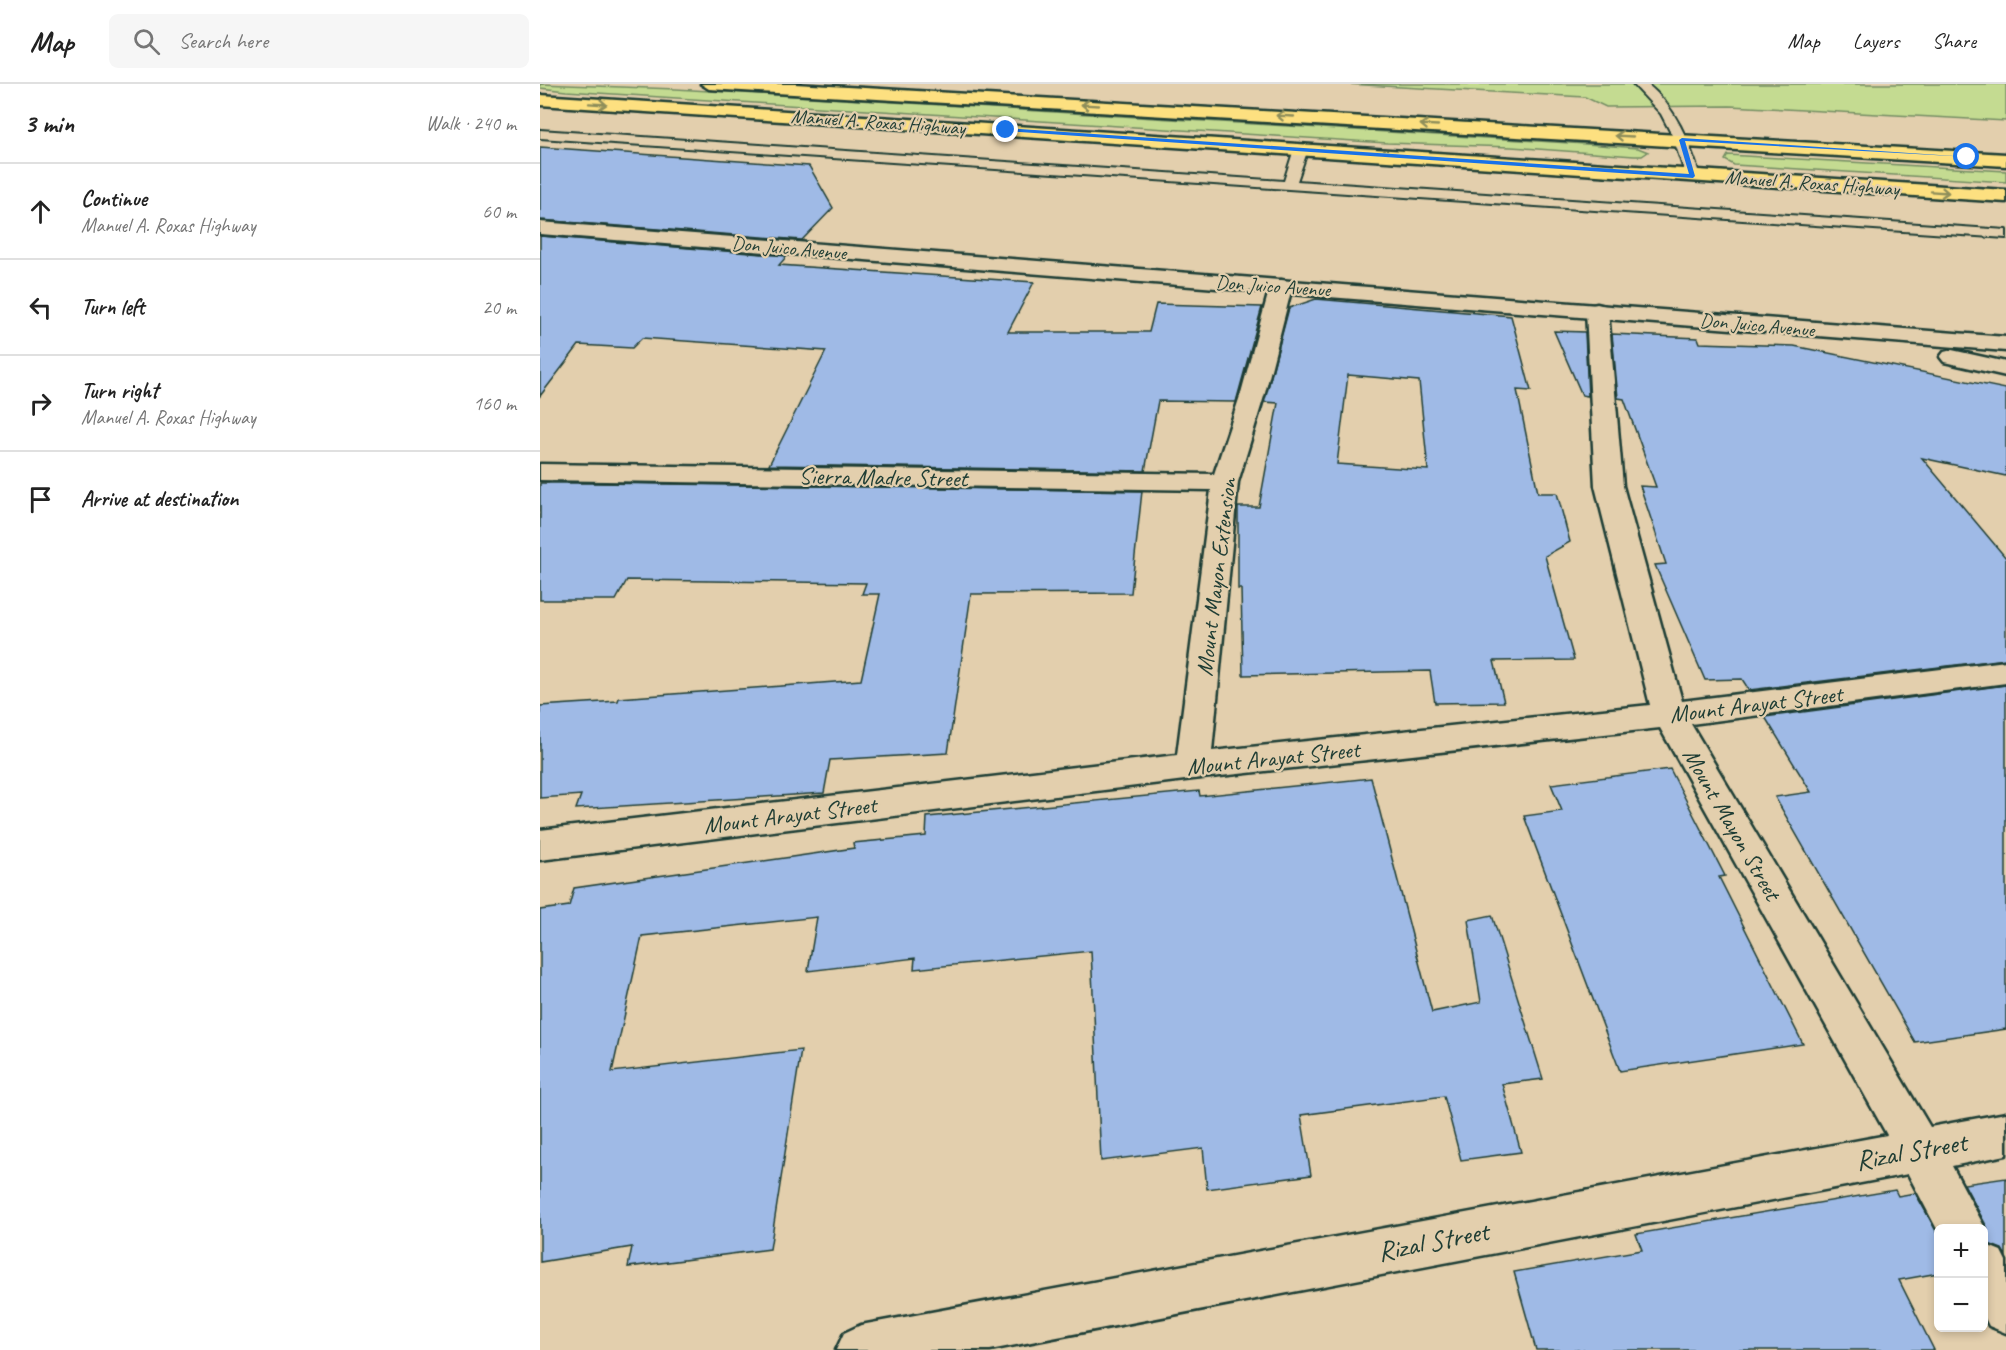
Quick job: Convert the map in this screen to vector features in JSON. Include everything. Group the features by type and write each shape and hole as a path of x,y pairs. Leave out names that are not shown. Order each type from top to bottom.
{"main road":[{"name":"Manuel A. Roxas Highway","path":"709,84 2006,160"},
{"path":"757,84 777,88"},
{"name":"Manuel A. Roxas Highway","path":"540,100 2006,196"}],"street":[{"name":"Don Juico Avenue","path":"540,228 1597,311 1893,337 2006,344"},
{"name":"Mount Mayon Extension","path":"1193,766 1225,482 1253,393 1281,287"},
{"name":"Mount Mayon Street","path":"1597,311 1608,486 1669,715 1960,1224"},
{"path":"1893,337 1958,358 2006,369"},
{"name":"Sierra Madre Street","path":"540,472 1225,482"},
{"name":"Mount Arayat Street","path":"540,845 1193,766 1669,715 2006,672"},
{"name":"Rizal Street","path":"861,1350 2006,1134"},
{"path":"1988,1277 2006,1309"}],"lane":[{"path":"1639,84 1661,102 1682,140 1693,176"},
{"path":"540,134 2006,234"},
{"path":"1289,185 1301,149"}],"green space":[{"path":"540,84 676,89 1586,144 1638,148 1648,152 1642,156 1634,156 1511,147 1387,143 566,91 540,88"},
{"path":"1346,84 2006,84 2006,121 1730,106 1606,107 1585,97"},
{"path":"1728,155 2006,171 2006,182 1734,165 1725,160"}],"building":[{"path":"540,147 809,166 833,208 802,240 540,220"},
{"path":"540,236 787,256 779,265 1034,282 1008,332 1149,332 1156,304 1262,307 1236,402 1158,401 1145,471 769,465 826,351 642,338 632,348 579,345 540,396"},
{"path":"1316,299 1511,316 1531,391 1517,390 1538,493 1557,493 1570,542 1545,556 1574,660 1494,661 1504,702 1435,703 1430,671 1243,675 1241,589 1238,589 1238,507 1259,507 1278,403 1264,402 1289,308","holes":["1348,375 1419,381 1428,470 1337,464"]},
{"path":"1554,331 1585,332 1588,396 1582,395"},
{"path":"1612,334 1698,338 1700,343 1794,346 2006,389 2006,476 1922,458 2006,558 2006,659 1749,690 1742,679 1705,680 1655,565 1666,564 1640,486 1656,487 1624,399 1618,398"},
{"path":"540,483 1142,491 1131,593 971,594 948,753 830,760 824,793 576,809 581,795 540,798 540,706 861,680 880,594 862,594 866,583 627,580 616,600 540,600"},
{"path":"2006,685 2006,1029 1915,1042 1775,797 1811,792 1765,717"},
{"path":"1670,769 1725,876 1719,877 1803,1044 1620,1071 1524,816 1562,811 1551,784"},
{"path":"1371,778 1432,1012 1481,1002 1468,920 1492,915 1543,1079 1502,1084 1521,1152 1461,1160 1444,1096 1301,1115 1311,1175 1207,1189 1203,1148 1101,1161 1091,951 914,969 915,958 808,971 817,917 642,936 612,1072 801,1050 770,1249 628,1267 632,1247 540,1262 540,910 569,906 574,888 854,848 853,843 926,836 927,817 1199,791 1200,796"},
{"path":"2006,1178 2006,1256 2002,1249 1988,1244 1988,1224 1985,1224 1964,1184"},
{"path":"1895,1190 1898,1196 1915,1193 1934,1226 1934,1274 1899,1280 1934,1350 1536,1350 1514,1272 1642,1250 1636,1234"}],"route":[{"path":"1006,130 1407,155 1693,176 1682,140 1967,157"}]}
